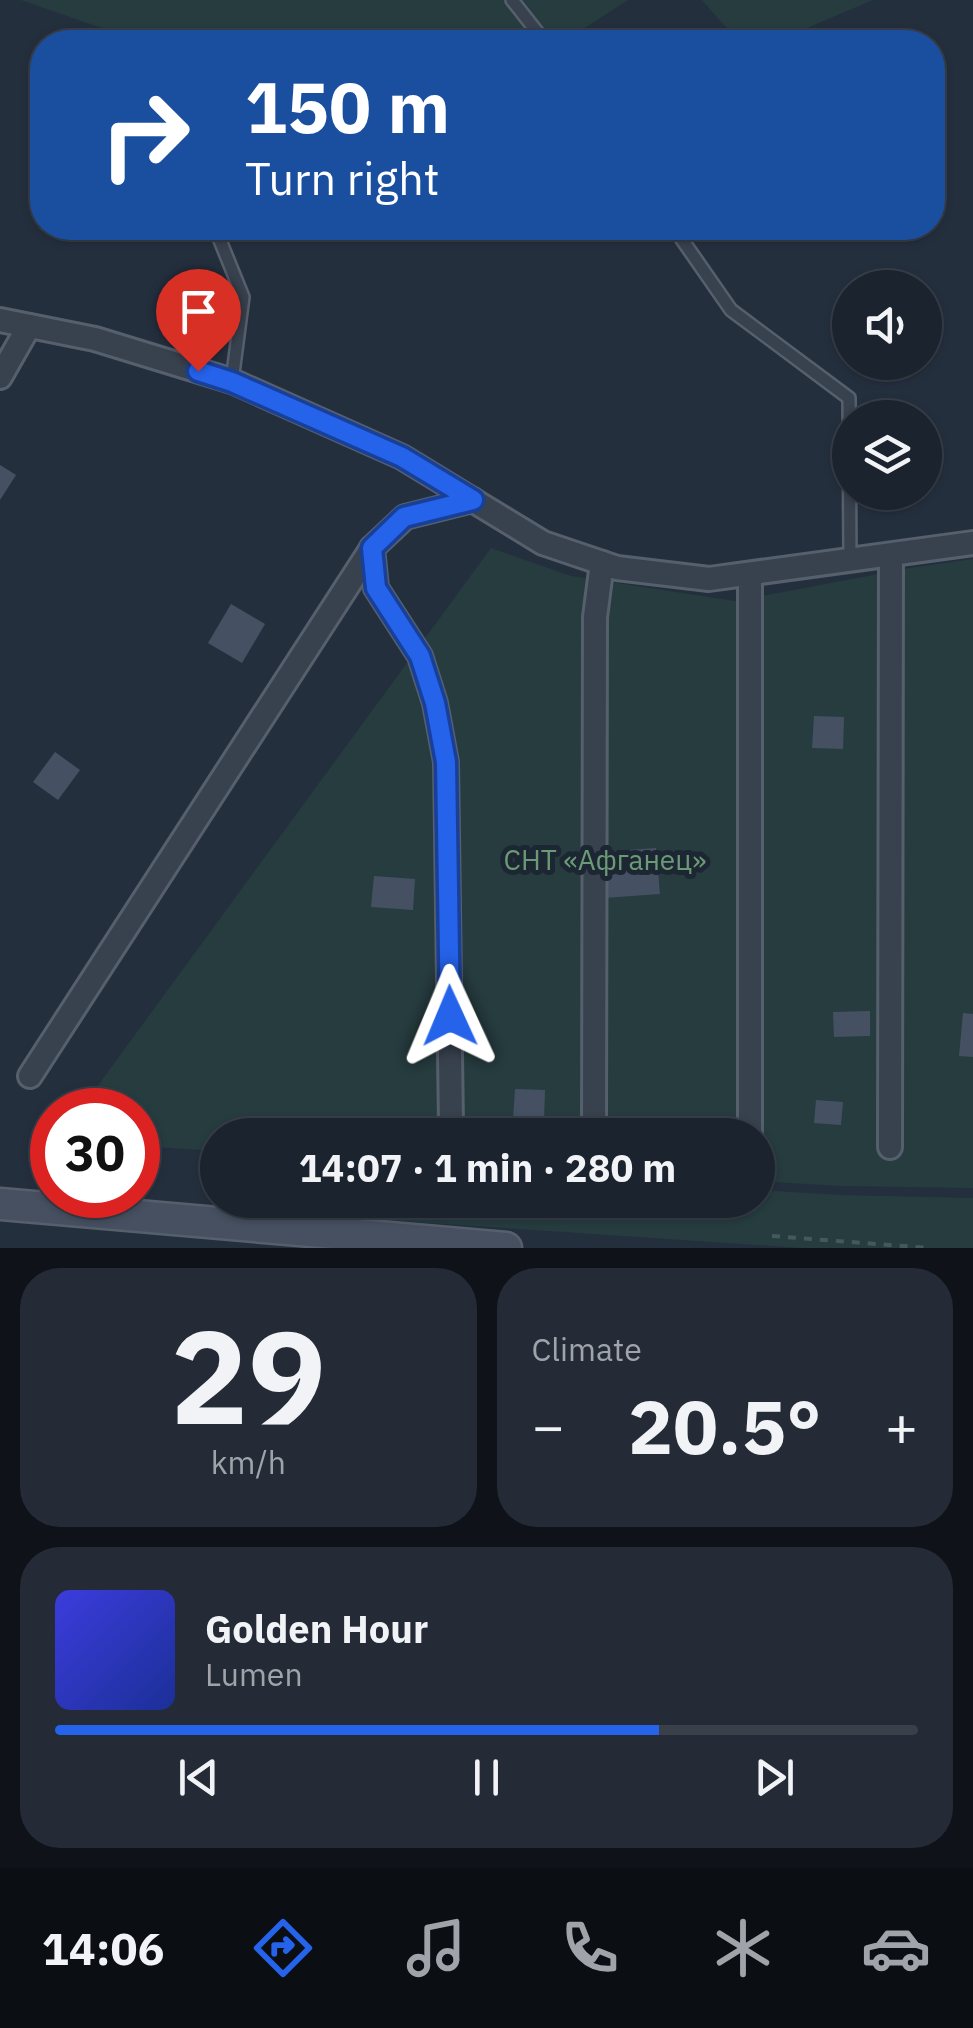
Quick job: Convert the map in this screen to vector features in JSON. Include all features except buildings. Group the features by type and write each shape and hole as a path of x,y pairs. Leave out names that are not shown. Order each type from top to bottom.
{"street":[{"path":"0,320 95,339 232,382 402,457 542,542 617,568 709,579 973,543"},
{"path":"0,377 29,326"},
{"path":"30,1076 372,548 404,517 473,500"},
{"path":"372,548 376,588 420,656 435,703 446,762 451,1118"},
{"path":"890,1147 891,555"},
{"path":"594,1118 596,617 602,563"},
{"path":"750,574 750,1118"},
{"path":"0,1204 506,1248"}],"lane":[{"path":"512,0 536,30"},
{"path":"220,240 243,298 232,382"},
{"path":"682,240 731,310 849,398 850,560"}],"path":[{"path":"772,1236 930,1248"}],"green space":[{"path":"21,0 628,0 582,30 107,30"},
{"path":"702,0 873,0 802,30 728,30"},
{"name":"СНТ «Афганец»","path":"491,548 571,576 735,601 973,559 973,1188 775,1182 775,1118 200,1118 200,1150 160,1147 160,1088 96,1088"},
{"path":"775,1191 973,1198 973,1248 802,1248 376,1218 775,1218"}],"route":[{"path":"198,371 232,382 402,457 473,500 404,517 372,548 376,588 420,656 435,703 446,762 450,1016"}]}
